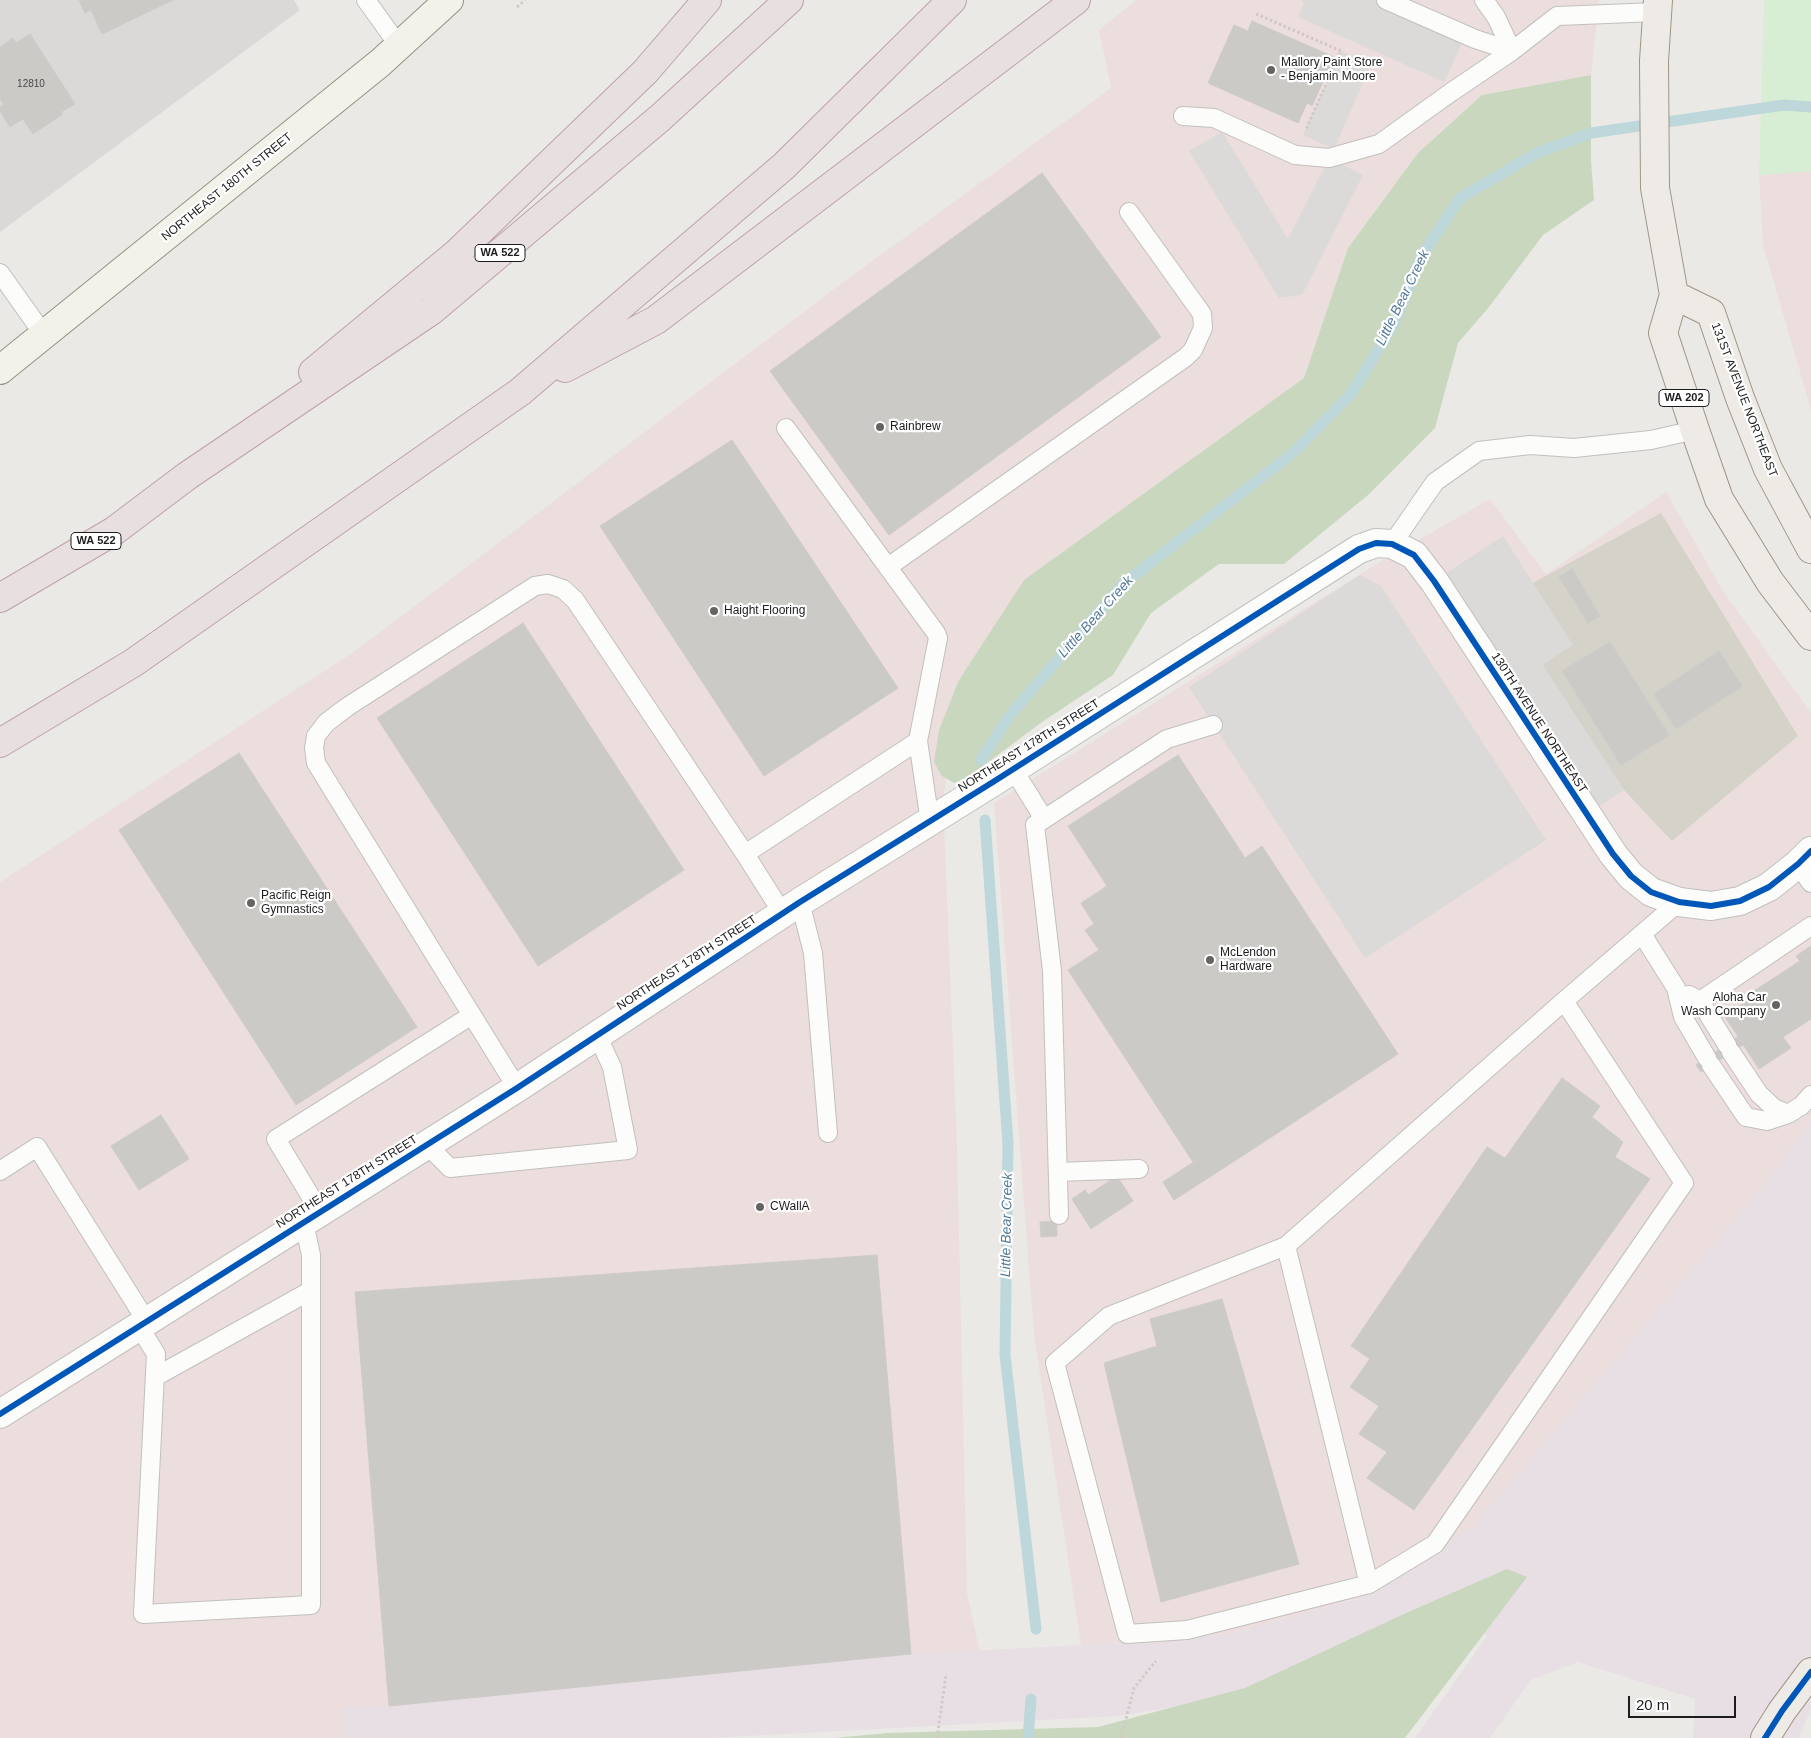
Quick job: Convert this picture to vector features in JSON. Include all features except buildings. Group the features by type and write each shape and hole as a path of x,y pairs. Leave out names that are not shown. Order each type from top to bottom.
{"highway":[{"path":"187,476 457,253 645,72 707,0"},
{"name":"WA 522","path":"0,598 114,530 187,476 431,311 660,118 789,0"},
{"path":"0,742 133,664 520,392 784,166 952,0"},
{"path":"520,392 656,320 1076,0"}],"main road":[{"name":"NORTHEAST 180TH STREET","path":"0,370 380,64 449,0"},
{"name":"WA 202","path":"1658,6 1654,61 1655,188 1674,295 1664,333 1719,499 1770,582 1811,636"},
{"name":"131ST AVENUE NORTHEAST","path":"1674,295 1711,313 1740,398 1768,469 1811,549"},
{"path":"1765,1738 1811,1672"}],"street":[{"name":"NORTHEAST 178TH STREET","path":"0,1414 517,1088 791,908 930,822 1359,549 1376,543 1392,544"},
{"name":"130TH AVENUE NORTHEAST","path":"1392,544 1414,555 1434,581 1613,854 1631,876 1651,892 1679,902 1711,906 1740,901 1807,866"}],"lane":[{"path":"366,0 399,46"},
{"path":"1386,0 1475,39 1512,51"},
{"path":"1484,0 1496,17 1512,51"},
{"path":"1182,116 1214,118 1295,155 1329,158 1380,144 1512,51 1559,8 1658,6"},
{"path":"888,567 1186,357 1193,350 1203,328 1202,314 1129,212"},
{"path":"0,273 44,335"},
{"path":"786,428 938,638 918,741 930,822"},
{"path":"1392,544 1435,482 1479,451 1530,445 1574,448 1651,440 1695,430"},
{"path":"517,1088 316,763 314,748 316,736 326,723 347,707 535,586 548,584 563,588 575,600 745,854 791,908 813,953 828,1133"},
{"path":"1059,1215 1052,970 1035,825 1167,739 1213,725"},
{"path":"745,854 918,741"},
{"path":"1013,769 1044,819"},
{"path":"1564,1001 1684,1183 1435,1544 1369,1584 1187,1630 1127,1634 1055,1362 1109,1316 1286,1246 1564,1001 1679,902"},
{"path":"1700,1001 1811,926"},
{"path":"1642,934 1676,988 1683,1017 1709,1062 1746,1117 1767,1121 1788,1114 1801,1106 1811,1095"},
{"path":"1676,988 1700,1001 1759,1094 1774,1108 1788,1114"},
{"path":"0,1171 37,1147 143,1324 156,1354 143,1614 311,1604 310,1291 312,1218 276,1139 472,1014"},
{"path":"427,1145 450,1168 628,1150 612,1066 597,1035"},
{"path":"1058,1172 1139,1169"},
{"path":"1286,1246 1369,1584"},
{"path":"155,1377 310,1291"}],"path":[{"path":"518,7 525,0"},
{"path":"1256,14 1341,51 1295,155"},
{"path":"1120,1738 1134,1688 1159,1657 1187,1630"},
{"path":"937,1738 946,1674"}],"shaded area":[{"path":"0,0 294,0 300,10 0,232"},
{"path":"1136,0 1599,0 1591,75 1482,95 1418,153 1348,248 1304,378 1024,580 959,680 943,800 957,1146 967,1593 993,1712 430,1738 0,1738 0,882 355,651 842,283 1111,88 1099,30"},
{"path":"1301,0 1386,0 1466,35 1444,82 1298,17 1304,3"},
{"path":"1341,51 1371,64 1334,149 1303,135"},
{"path":"1222,132 1288,239 1329,158 1363,175 1302,295 1279,298 1189,151"},
{"path":"1811,171 1811,410 1763,245 1759,175"},
{"path":"1666,492 1723,591 1811,713 1811,1122 1764,1185 1473,1526 1424,1563 1366,1596 1229,1634 1081,1645 1034,1335 994,803 1370,568 1490,499 1546,574"},
{"path":"1661,513 1798,736 1672,841 1624,790 1542,665 1533,583"},
{"path":"1503,536 1573,645 1543,665 1624,790 1586,815 1434,581"},
{"path":"1360,575 1381,586 1546,840 1365,958 1189,687"},
{"path":"1811,1122 1811,1709 1799,1738 1693,1738 1695,1699 1578,1662 1531,1680 1490,1738 1415,1738 1487,1636 1440,1607 1268,1692 1118,1716 711,1738 343,1738 343,1707 389,1706 911,1654 1081,1645 1229,1634 1366,1596 1473,1526 1764,1185"}],"green space":[{"path":"1764,0 1811,0 1811,171 1759,175"},
{"path":"1591,75 1591,161 1594,200 1543,235 1489,307 1458,343 1435,428 1368,495 1284,564 1219,564 1151,613 1113,675 1042,722 967,778 954,783 942,776 934,762 939,730 959,680 1024,580 1304,378 1348,248 1418,153 1482,95"},
{"path":"1507,1569 1527,1577 1405,1738 834,1738 888,1733 1098,1727 1245,1688 1406,1613"}],"waterway":[{"name":"Little Bear Creek","path":"981,760 1010,715 1123,584 1293,453 1351,394 1394,324 1421,257 1460,198 1537,153 1591,133 1784,105 1811,107"},
{"name":"Little Bear Creek","path":"985,820 1008,1144 1005,1355 1036,1629"},
{"name":"Little Bear Creek","path":"1028,1738 1031,1699"}],"cycle path":[{"path":"0,1414 517,1088 800,902 993,782 1359,549 1376,543 1392,544 1414,555 1434,581 1613,854 1631,876 1651,892 1679,902 1711,906 1740,901 1769,887 1811,851"},
{"path":"1765,1738 1811,1672"}],"place":[{"name":"Mallory Paint Store - Benjamin Moore","path":"1271,70"},
{"name":"Rainbrew","path":"880,427"},
{"name":"Haight Flooring","path":"714,611"},
{"name":"Pacific Reign Gymnastics","path":"251,903"},
{"name":"McLendon Hardware","path":"1210,960"},
{"name":"Aloha Car Wash Company","path":"1776,1005"},
{"name":"CWallA","path":"760,1207"}]}
